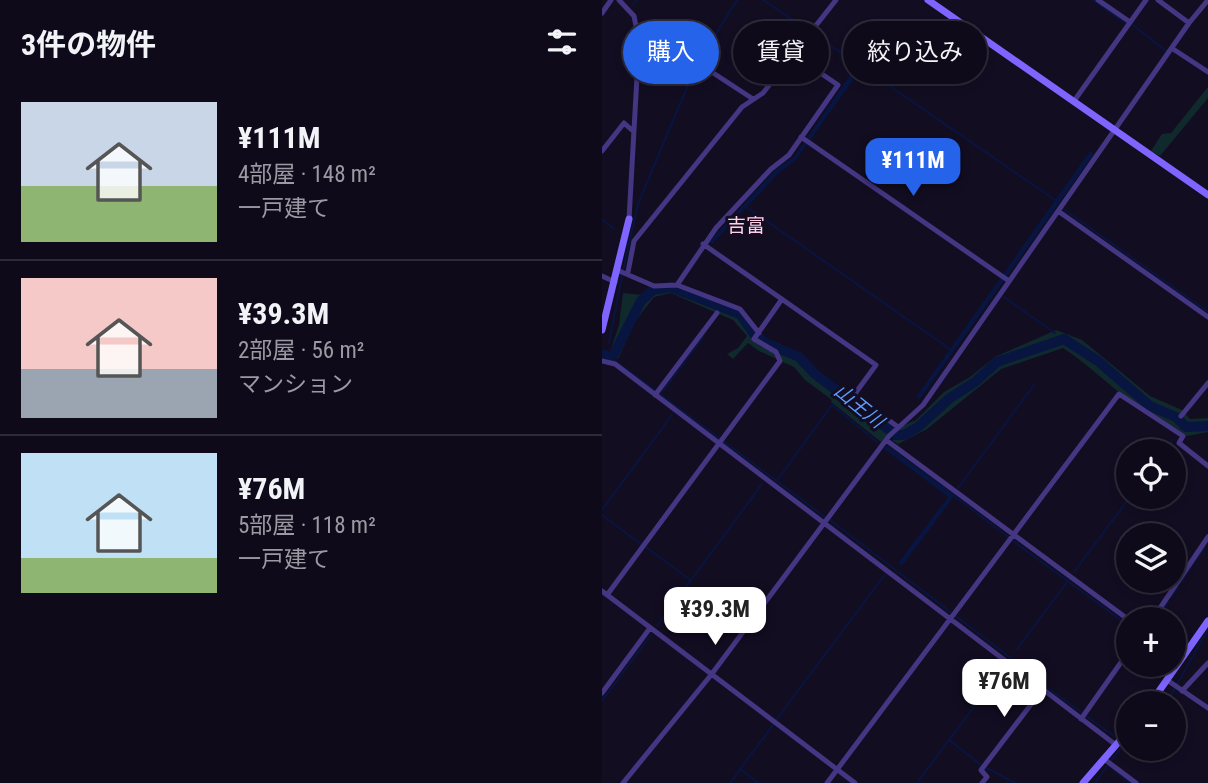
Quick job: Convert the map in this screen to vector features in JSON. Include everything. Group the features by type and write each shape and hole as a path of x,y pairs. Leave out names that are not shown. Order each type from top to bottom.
{"main road":[{"path":"928,0 1208,195"},
{"path":"602,330 629,219"},
{"path":"1186,653 1208,621"},
{"path":"1162,691 1173,677"},
{"path":"1087,782 1107,762 1116,745"}],"street":[{"path":"602,13 611,0"},
{"path":"619,0 630,8 635,21"},
{"path":"820,21 836,0"},
{"path":"1098,0 1130,22"},
{"path":"1074,101 1146,0"},
{"path":"1158,0 1189,23"},
{"path":"623,783 711,674 888,438 923,405 1189,23 1208,0"},
{"path":"1172,49 1208,72"},
{"path":"719,77 753,99"},
{"path":"677,285 703,244 771,169 789,155 802,138 838,85 829,79"},
{"path":"629,219 636,84"},
{"path":"628,272 634,241 742,107 767,84"},
{"path":"602,151 624,123 634,131"},
{"path":"802,138 1009,281"},
{"path":"1058,211 1208,317"},
{"path":"703,244 876,365 854,395 898,427"},
{"path":"618,270 628,272 653,286 677,285 740,309 759,333"},
{"path":"602,276 615,282"},
{"path":"782,299 754,340 776,352 780,361 604,593 855,783"},
{"path":"655,395 717,313"},
{"path":"602,360 615,364 1116,745"},
{"path":"1181,416 1208,383"},
{"path":"828,783 1119,394 1183,436 1179,443 1208,466"},
{"path":"888,438 1116,610"},
{"path":"1161,607 1208,537"},
{"path":"602,694 650,628"},
{"path":"1181,690 1207,668"},
{"path":"1081,719 1116,669"},
{"path":"1170,682 1208,708"},
{"path":"982,783 987,777 981,770 1042,690"},
{"path":"1107,762 1136,783"}],"green space":[{"path":"1208,87 1208,98 1160,156 1151,151 1162,134 1171,133"},
{"path":"671,290 739,315 758,341 799,360 814,376 889,433 881,442 805,380 794,367 748,343 733,359 727,354 738,348 747,336 733,320 671,293 654,297 636,320 618,359 615,357 640,309 653,293"},
{"path":"623,293 643,295 610,352 619,325"},
{"path":"1056,330 1082,340 1150,396 1182,410 1190,419 1208,418 1208,424 1188,425 1129,388 1102,361 1066,338 1058,337 997,361 949,395 916,426 897,432 904,425 916,420 944,392 970,377 995,357"},
{"path":"1057,343 1065,343 1096,363 1145,406 1173,419 1185,428 1208,428 1208,432 1187,436 1130,401 1063,348 1001,369 927,429 898,444 892,440 905,438 923,427 951,400 975,385 997,365"}],"water":[{"path":"844,84 850,84 796,160 779,173 712,244 709,242 776,169 794,157"},
{"path":"1090,151 1094,154 920,399 916,397"},
{"path":"887,445 955,495 902,566 898,563 948,497 884,449"}],"waterway":[{"path":"633,5 637,0"},
{"path":"719,29 737,0"},
{"path":"763,0 794,21"},
{"path":"1093,0 1125,23"},
{"path":"1133,25 1166,51"},
{"path":"829,45 843,54"},
{"path":"623,270 638,204 688,84"},
{"path":"887,84 1055,200"},
{"path":"748,208 950,349"},
{"path":"1065,210 1208,312"},
{"path":"602,219 614,229"},
{"path":"609,343 622,276"},
{"name":"山王川","path":"602,354 610,357 614,354 641,301 653,290 671,287 740,314 754,334 766,343 799,357 815,374 896,435 904,435 918,427 997,362 1064,339 1098,361 1150,406 1176,417 1186,427 1208,426"},
{"path":"1004,297 1055,333"},
{"path":"663,391 704,336"},
{"path":"610,357 825,517"},
{"path":"958,488 1034,385"},
{"path":"778,479 832,405 877,442"},
{"path":"602,510 672,415"},
{"path":"657,626 762,484"},
{"path":"954,496 1007,536"},
{"path":"1074,572 1121,509"},
{"path":"602,515 641,544"},
{"path":"830,520 1011,658 949,740 981,765 1015,783"},
{"path":"1013,541 1116,616"},
{"path":"646,547 690,580"},
{"path":"1186,575 1204,548"},
{"path":"776,720 886,573"},
{"path":"1017,649 1067,582"},
{"path":"1171,597 1174,593"},
{"path":"1164,607 1168,601"},
{"path":"1173,691 1208,629"},
{"path":"602,701 651,635"},
{"path":"1009,660 1081,712"},
{"path":"1086,716 1114,736"},
{"path":"730,783 773,725"},
{"path":"917,783 949,740"},
{"path":"1111,761 1116,755"},
{"path":"1108,765 1131,783"},
{"path":"1095,783 1107,766"},
{"path":"740,769 758,783"}],"district":[{"name":"吉富","path":"746,225"}]}
